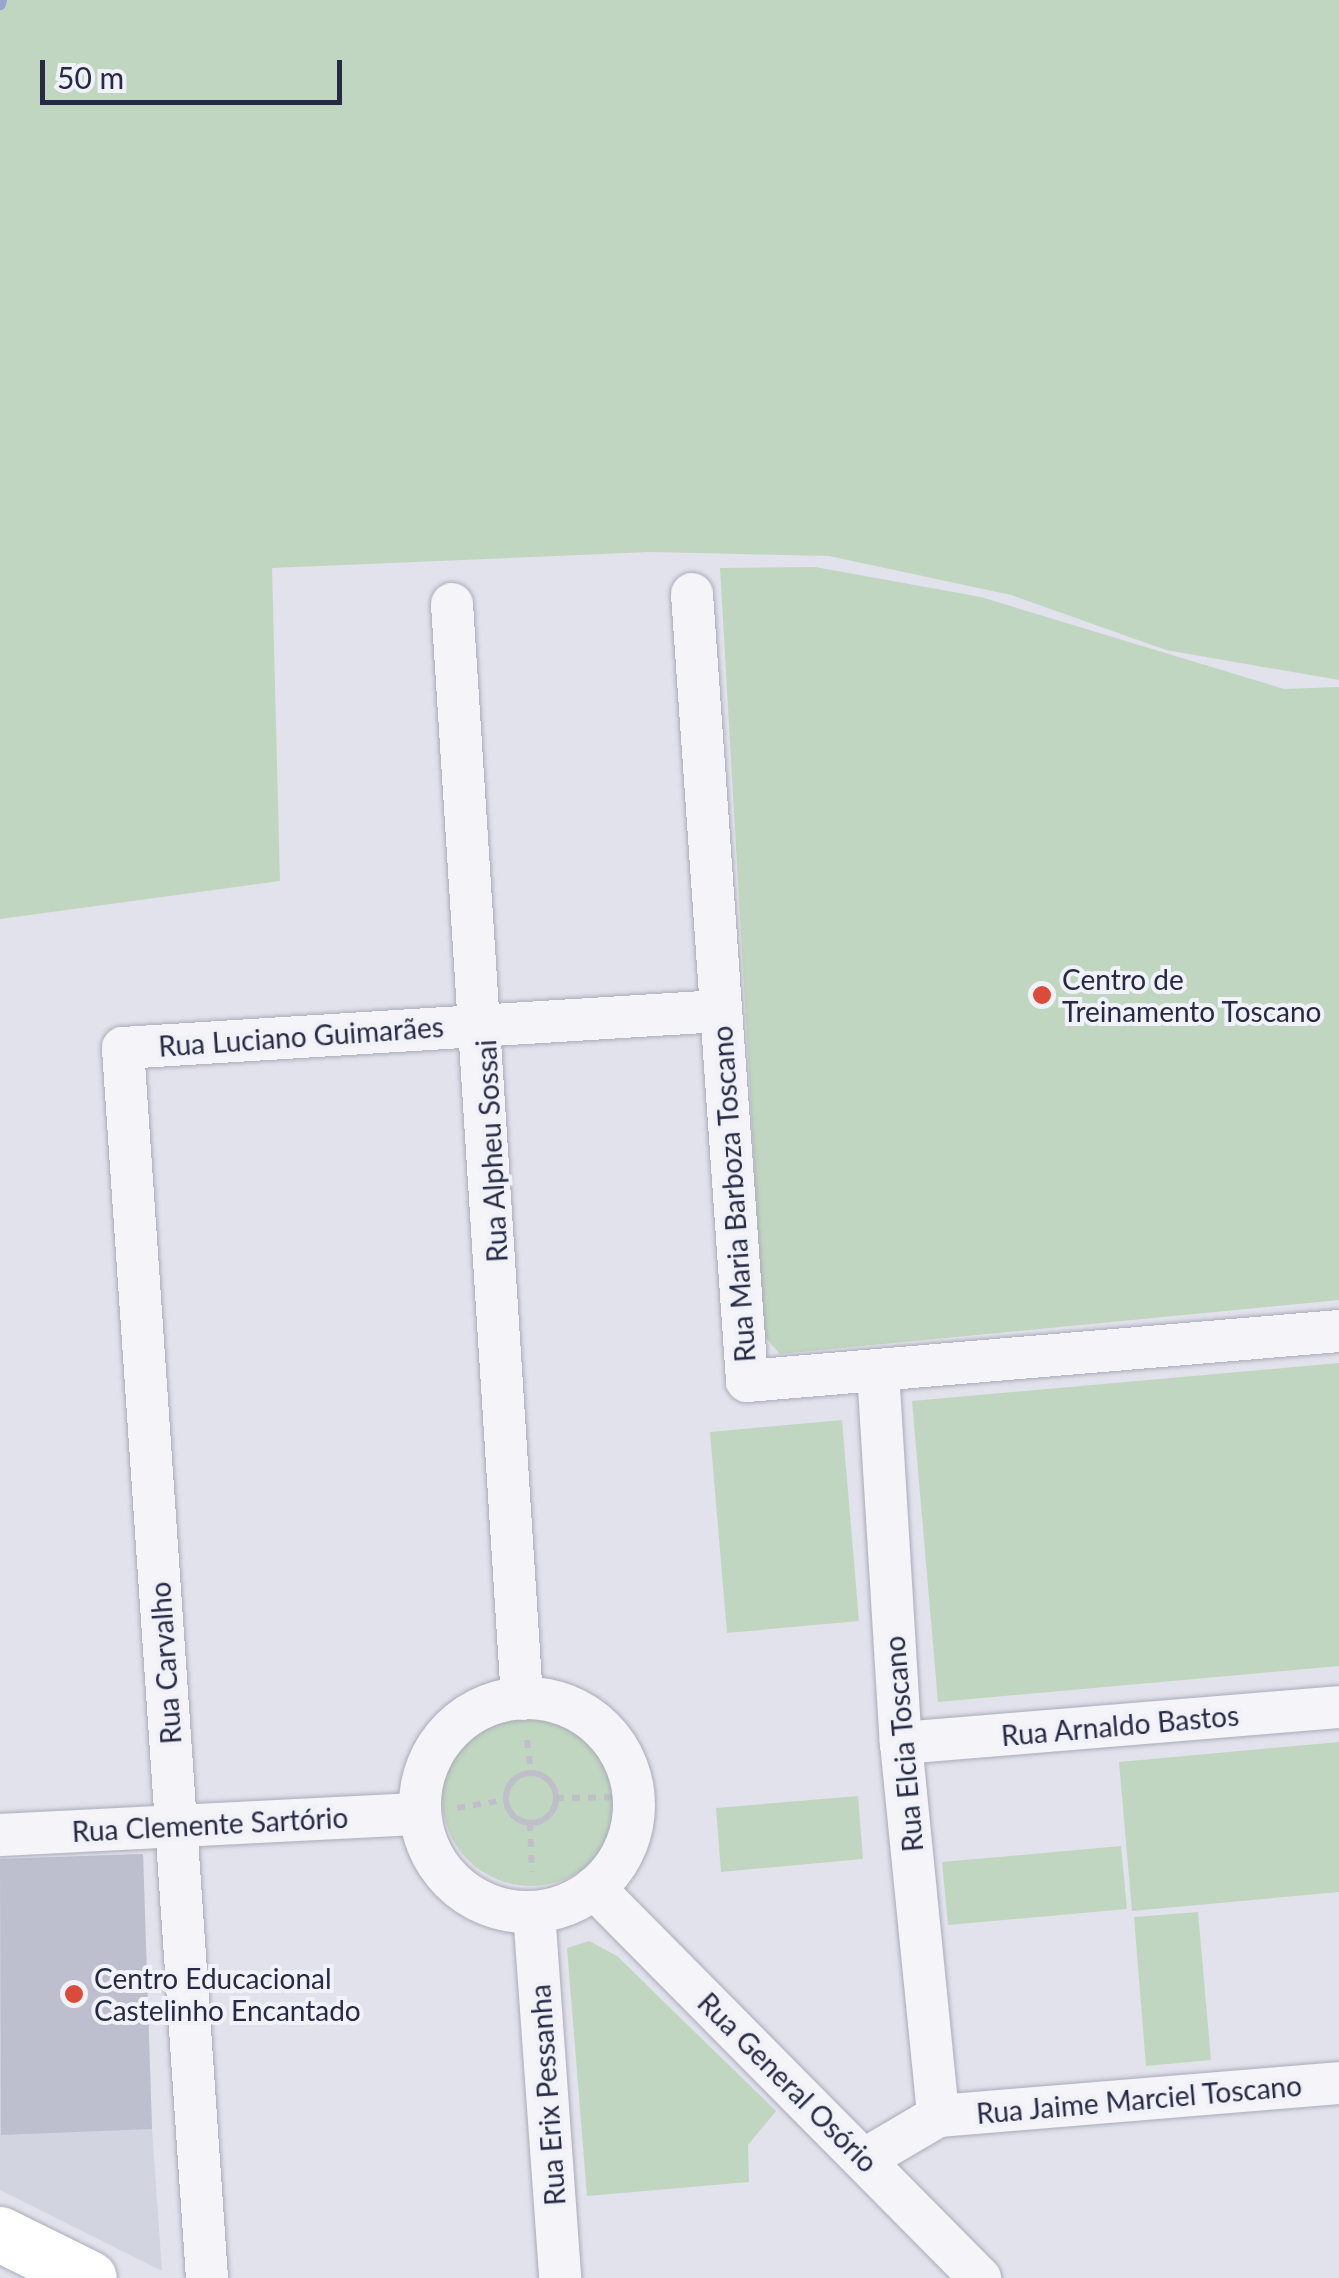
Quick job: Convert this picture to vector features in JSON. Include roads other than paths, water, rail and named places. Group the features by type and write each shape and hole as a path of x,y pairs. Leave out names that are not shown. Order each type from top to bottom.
{"street":[{"name":"Rua Maria Barboza Toscano","path":"692,594 747,1381 1339,1331"},
{"name":"Rua Alpheu Sossai","path":"452,604 483,1023 522,1699"},
{"name":"Rua Luciano Guimarães","path":"123,1048 719,1011"},
{"name":"Rua Carvalho","path":"123,1048 207,2278"},
{"name":"Rua Elcia Toscano","path":"878,1372 901,1743 938,2116"},
{"path":"522,1699 589,1718 620,1752 634,1798 625,1848 594,1888 534,1912 480,1902 456,1886 438,1866 420,1814 438,1744 475,1711 522,1699"},
{"name":"Rua Arnaldo Bastos","path":"901,1743 1339,1706"},
{"name":"Rua Clemente Sartório","path":"0,1835 420,1814"},
{"name":"Rua General Osório","path":"594,1888 980,2278"},
{"name":"Rua Erix Pessanha","path":"534,1912 560,2278"},
{"name":"Rua Jaime Marciel Toscano","path":"938,2116 1339,2083"},
{"path":"865,2159 938,2116"},
{"path":"0,2234 89,2278"}],"waterway":[{"path":"0,4 1,0"}],"place":[{"name":"Centro de Treinamento Toscano","path":"1042,995"},
{"name":"Centro Educacional Castelinho Encantado","path":"74,1994"}]}
